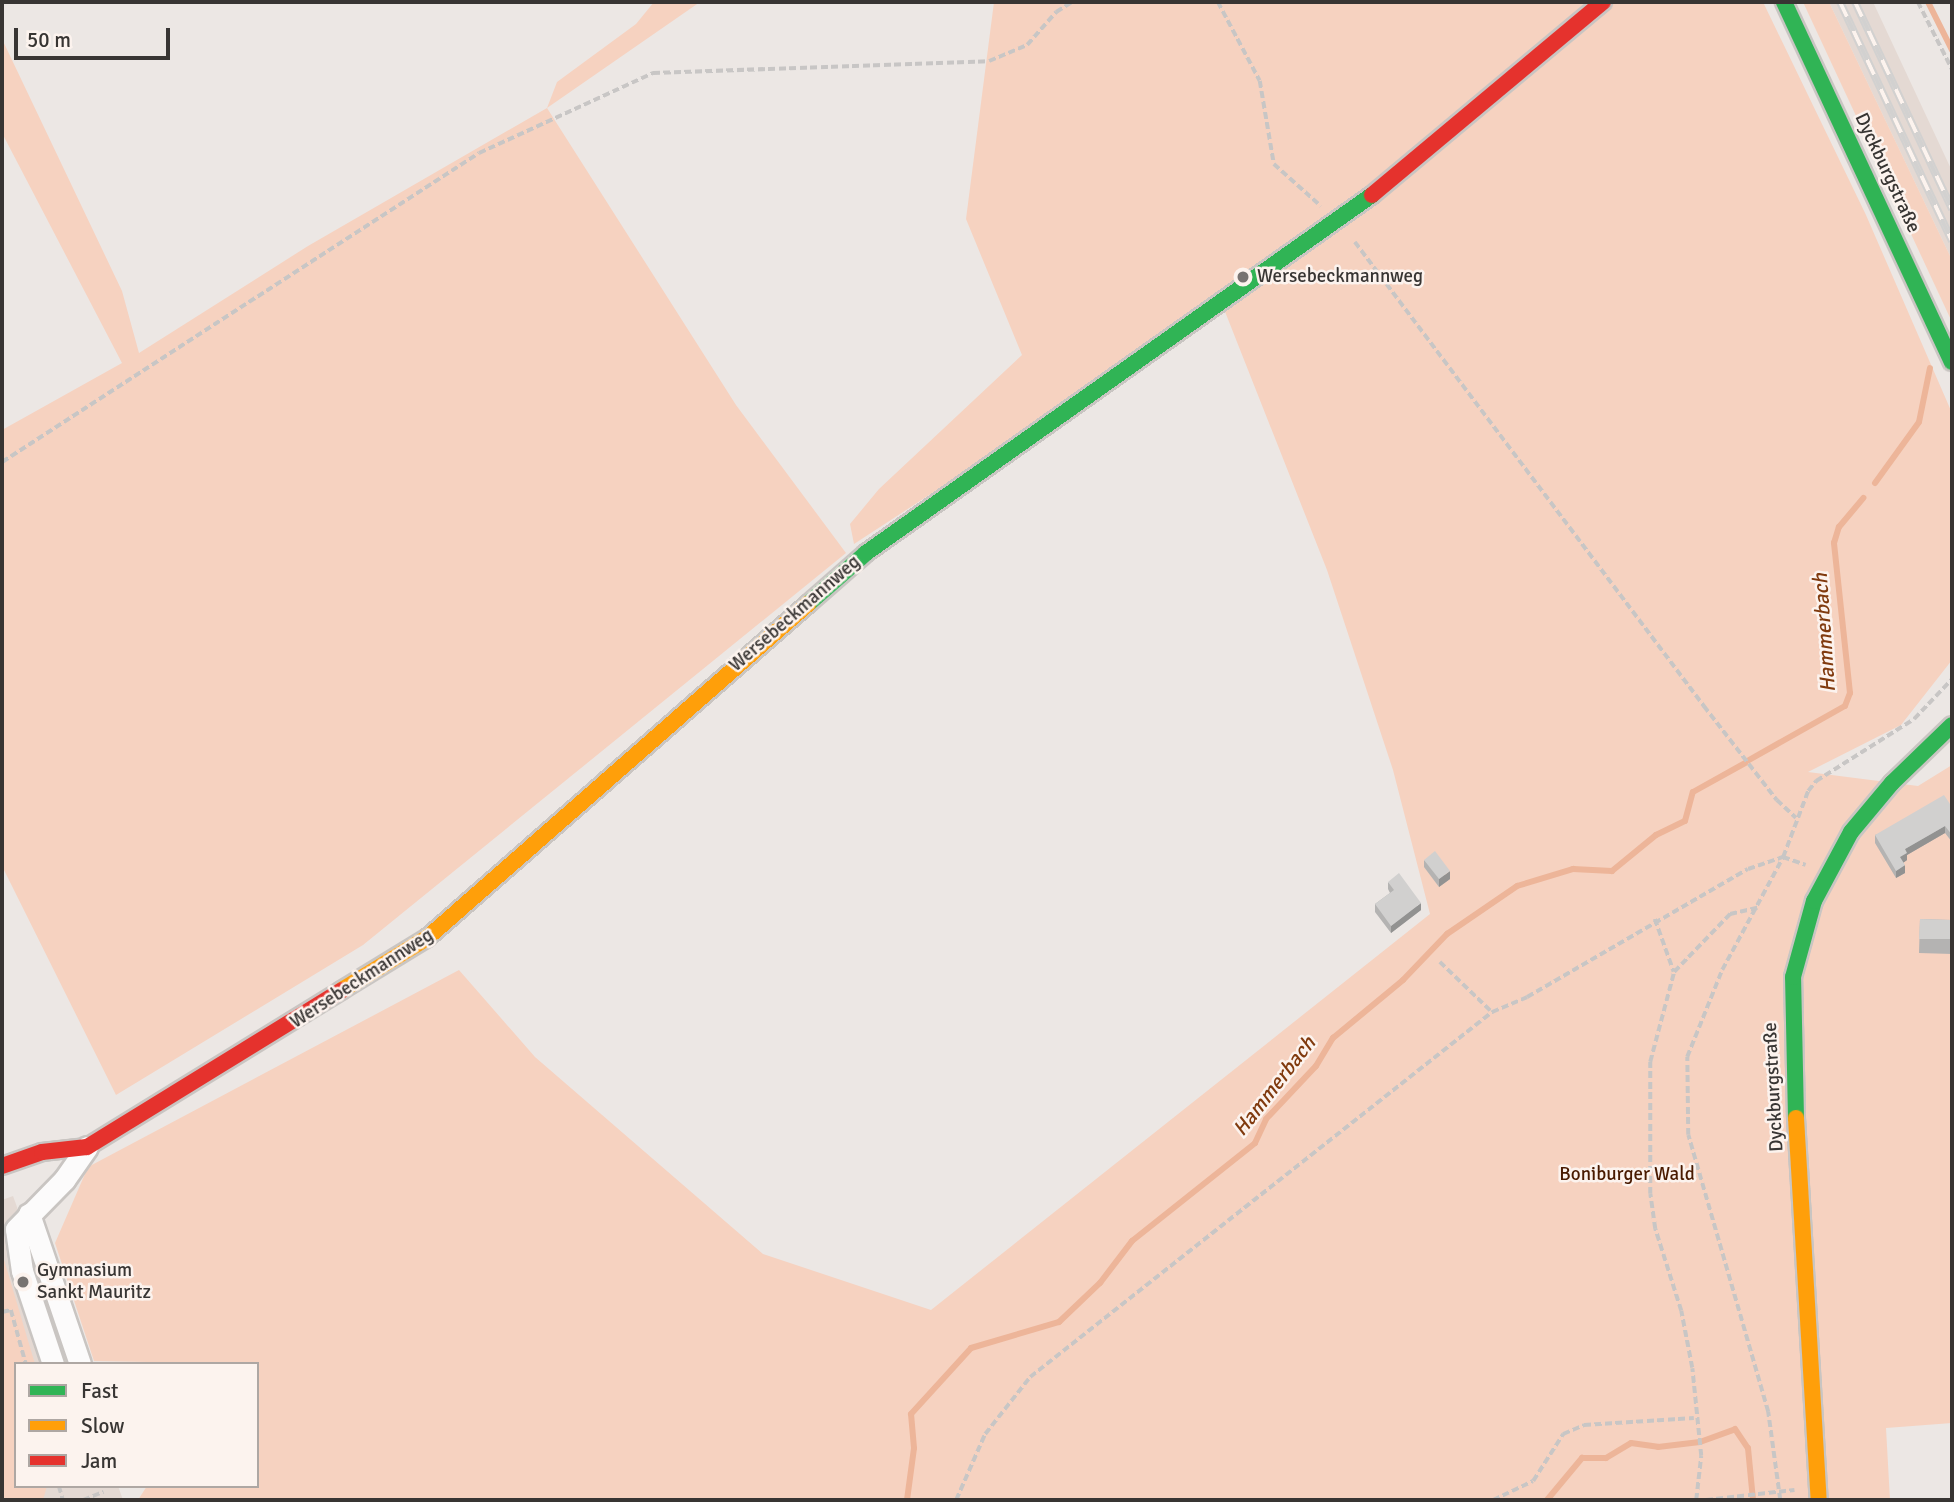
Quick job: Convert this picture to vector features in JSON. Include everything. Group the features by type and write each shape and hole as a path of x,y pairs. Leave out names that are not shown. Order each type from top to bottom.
{"street":[{"name":"Wersebeckmannweg","path":"53,1362 18,1250 16,1228 64,1180 87,1147 427,938 866,553 1340,222 1603,2"},
{"name":"Dyckburgstraße","path":"1784,2 1952,362"},
{"name":"Dyckburgstraße","path":"1819,1500 1791,1047 1794,969 1814,901 1851,832 1885,790 1952,725"},
{"name":"Wersebeckmannweg","path":"2,1166 42,1152 87,1147"},
{"path":"29,1214 79,1362"}],"path":[{"path":"2,462 91,407 479,153 653,73 989,61 1027,46 1056,12 1072,2"},
{"path":"1218,2 1260,81 1274,164 1340,222 1704,705 1777,800 1796,818"},
{"path":"1918,2 1952,69"},
{"path":"1780,1500 1768,1412 1696,1169 1685,1109 1687,1058 1694,1034 1783,857 1796,818 1816,781 1914,719 1952,679"},
{"path":"956,1500 985,1434 1030,1377 1492,1012 1527,997 1656,919 1748,869 1783,857"},
{"path":"1696,1500 1701,1456 1695,1432 1681,1311 1655,1228 1647,1155 1650,1062 1674,972 1730,914 1757,908"},
{"path":"1656,919 1674,972"},
{"path":"1440,962 1492,1012"},
{"path":"2,1312 11,1310 25,1362"},
{"path":"1493,1500 1533,1481 1563,1434 1584,1424 1694,1418"},
{"path":"1706,1500 1779,1490"},
{"path":"83,1500 103,1492"}],"shaded area":[{"path":"1829,2 1873,2 1952,171 1952,260"},
{"name":"Gymnasium Sankt Mauritz","path":"13,1196 73,1362 14,1362 14,1488 119,1488 123,1500 2,1500 2,1200"}],"green space":[{"path":"654,2 700,2 547,108 557,82 636,24"},
{"name":"Boniburger Wald","path":"994,2 1763,2 1866,215 1952,413 1952,660 1901,725 1808,772 1918,786 1952,765 1952,1423 1886,1428 1890,1500 138,1500 146,1488 259,1488 259,1362 94,1361 55,1243 88,1167 459,970 535,1057 763,1254 931,1310 1430,914 1393,770 1327,570 1222,304 854,544 850,524 879,489 1022,355 966,219"},
{"path":"1803,2 1829,2 1952,260 1952,322"},
{"path":"2,39 122,291 139,353 308,246 547,108 736,405 846,553 363,945 116,1095 2,866 2,430 122,363 2,133"},
{"path":"2,1253 34,1362 14,1362 14,1488 46,1488 43,1500 2,1500"}],"building":[{"path":"1944,795 1952,807 1952,835 1945,826 1905,849 1907,853 1900,857 1905,865 1896,871 1875,835"},
{"path":"1435,851 1450,871 1439,879 1424,860"},
{"path":"1399,873 1421,903 1391,926 1375,904 1394,890 1388,882"},
{"path":"1920,919 1952,920 1952,939 1919,939"}],"waterway":[{"name":"Hammerbach","path":"1928,2 1952,50"},
{"name":"Hammerbach","path":"1875,483 1919,422 1930,368"},
{"name":"Hammerbach","path":"1749,760 1845,706 1850,693 1834,543 1839,527 1863,498"},
{"name":"Hammerbach","path":"907,1500 914,1448 911,1414 971,1348 1059,1322 1100,1283 1132,1241 1255,1143 1266,1119 1316,1066 1333,1038 1403,980 1447,934 1517,886 1573,869 1612,871 1656,835 1685,821 1693,792 1745,763"},
{"path":"1547,1500 1582,1458 1606,1458 1631,1443 1658,1447 1700,1442 1735,1429 1748,1448 1753,1500"}],"railway":[{"path":"1840,2 1952,241"},
{"path":"1855,2 1952,209"}],"traffic: fast":[{"path":"1784,2 1952,362"},
{"path":"808,604 866,553 1372,195"},
{"path":"1796,1118 1793,977 1814,901 1851,832 1892,783 1952,725"}],"traffic: slow":[{"path":"342,990 427,938 808,604"},
{"path":"1796,1118 1819,1500"}],"traffic: jam":[{"path":"1372,195 1603,2"},
{"path":"2,1166 42,1152 87,1147 342,990"}],"place":[{"name":"Wersebeckmannweg","path":"1243,277"},
{"name":"Gymnasium Sankt Mauritz","path":"23,1282"}]}
